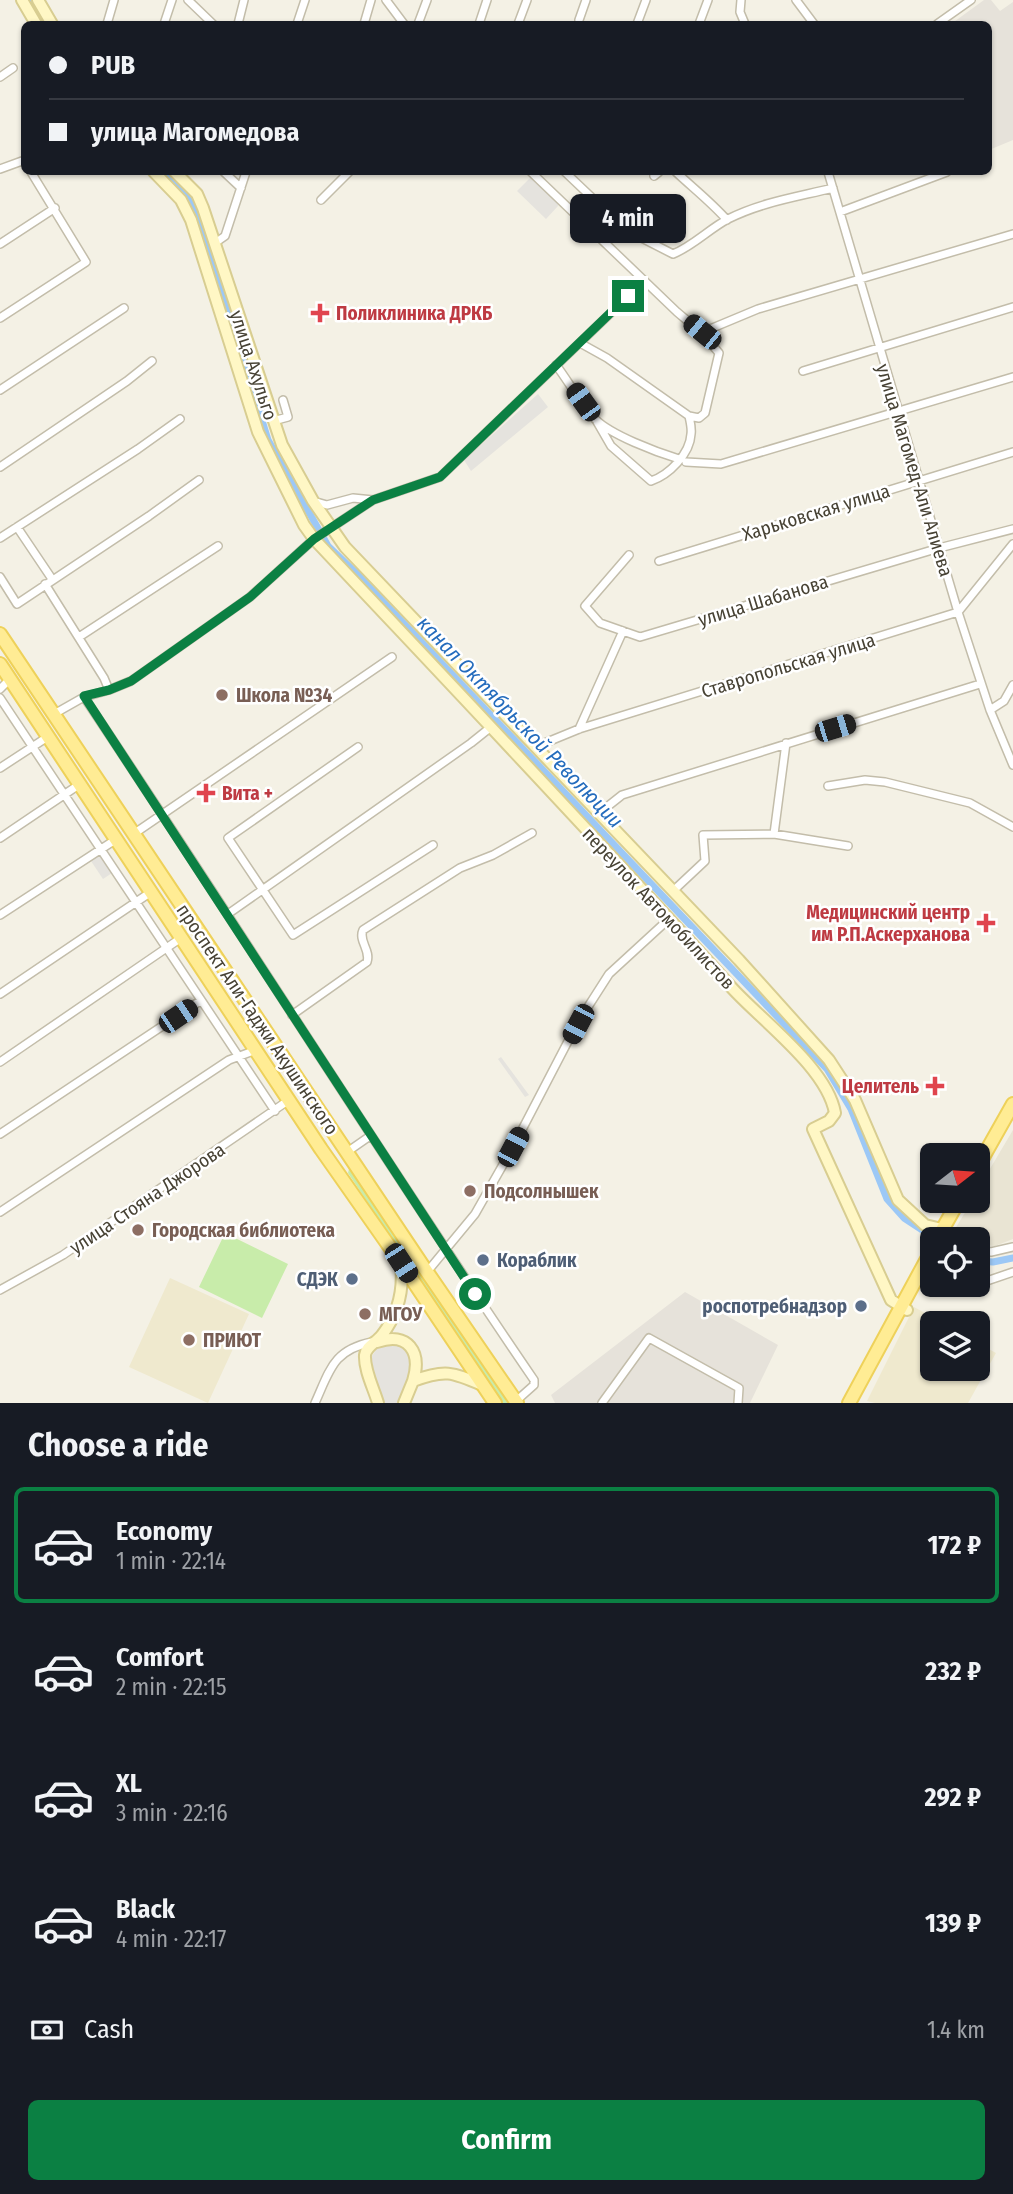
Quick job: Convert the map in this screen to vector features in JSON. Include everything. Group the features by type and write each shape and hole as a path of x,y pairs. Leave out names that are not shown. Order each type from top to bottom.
{"main road":[{"path":"22,0 34,21"},
{"path":"38,0 50,21"},
{"name":"переулок Автомобилистов","path":"157,175 185,206 258,432 304,524 314,539 753,1010 810,1065 826,1091 835,1113 831,1119 813,1129 891,1300 904,1308"},
{"name":"улица Ахульго","path":"178,175 197,194 273,421 291,464 329,529"},
{"path":"329,529 778,1001 829,1060 855,1100 895,1196 905,1208 930,1227"},
{"name":"проспект Али-Гаджи Акушинского","path":"0,634 516,1402"},
{"name":"проспект Али-Гаджи Акушинского","path":"0,664 5,684 49,736 334,1169 495,1403"},
{"path":"230,1010 240,1011 244,1008 245,999"},
{"path":"990,1145 1013,1104"},
{"path":"990,1157 1013,1117"},
{"path":"334,1169 349,1154"},
{"path":"378,1403 365,1356 368,1348 377,1342 389,1324 401,1297 401,1263"},
{"path":"849,1403 920,1285"},
{"path":"856,1403 904,1308"},
{"path":"377,1342 398,1339 410,1346 416,1362 413,1381 404,1403"},
{"path":"413,1381 436,1373 449,1373 482,1385"}],"street":[{"path":"108,21 114,0"},
{"path":"165,21 172,0"},
{"path":"188,0 209,21"},
{"path":"239,21 244,0"},
{"path":"298,21 305,0"},
{"path":"364,21 371,0"},
{"path":"386,0 402,21"},
{"path":"419,21 427,0"},
{"path":"480,21 487,0"},
{"path":"519,21 527,0"},
{"path":"579,20 586,0"},
{"path":"638,21 646,0"},
{"path":"700,21 708,0"},
{"path":"741,0 740,12 744,21"},
{"path":"796,0 812,21"},
{"path":"941,21 971,0"},
{"path":"0,77 13,68"},
{"path":"0,169 21,163"},
{"path":"0,318 86,262 33,175"},
{"path":"227,175 241,188"},
{"path":"215,243 225,236 245,175"},
{"path":"321,200 346,175"},
{"path":"534,175 644,281 702,332 719,353 705,413 699,418 689,416 607,358 580,343"},
{"path":"568,175 626,230 673,254 727,220 775,200 833,188"},
{"path":"679,175 709,199 727,220"},
{"name":"улица Магомед-Али Алиева","path":"829,175 980,684 1013,765"},
{"path":"841,212 925,175"},
{"path":"0,244 55,208"},
{"path":"710,329 758,309 1013,233"},
{"path":"54,714 84,696 131,681 250,597 314,539 373,500 440,477 644,281"},
{"path":"803,371 1013,307"},
{"path":"0,390 124,308"},
{"path":"0,467 127,381 152,361"},
{"path":"556,365 596,420 611,446 651,481 666,476 683,460 691,434 689,416"},
{"path":"596,420 659,453 683,460 721,464 1013,377"},
{"path":"273,421 288,416 283,400"},
{"path":"0,538 180,419"},
{"name":"Харьковская улица","path":"659,561 1013,452"},
{"path":"0,577 17,604 198,480"},
{"path":"313,501 327,505 353,498 373,500"},
{"path":"17,527 52,579"},
{"name":"улица Шабанова","path":"629,555 585,606 600,623 640,637 939,548 1013,529"},
{"path":"958,612 1013,544"},
{"path":"79,638 218,546"},
{"path":"44,584 109,690"},
{"name":"Ставропольская улица","path":"535,747 579,729 958,612"},
{"path":"579,729 623,631"},
{"path":"135,833 393,657"},
{"path":"598,814 622,795 980,684"},
{"path":"990,710 1004,701 1013,685"},
{"path":"84,696 370,1136 534,1382 516,1402"},
{"path":"0,698 275,1111"},
{"path":"228,914 491,727"},
{"path":"0,768 49,736"},
{"path":"774,834 786,743"},
{"path":"358,747 228,838 293,935 433,845"},
{"path":"828,786 865,780 885,782 970,803 1013,827"},
{"path":"0,838 80,784"},
{"path":"292,1015 367,962 368,953 361,937 363,930 450,873 493,855 532,833"},
{"path":"673,891 705,861 703,835 774,834 848,846"},
{"path":"0,915 115,840"},
{"path":"0,994 150,892"},
{"path":"427,1272 475,1214 608,974 670,918"},
{"path":"0,1062 181,938"},
{"path":"0,1134 200,1001"},
{"path":"0,1212 229,1060 256,1050"},
{"name":"улица Стояна Джорова","path":"0,1290 63,1255 289,1100"},
{"path":"349,1154 370,1136"},
{"path":"990,1252 1013,1247"},
{"path":"990,1280 1013,1272"},
{"path":"602,1403 649,1338 739,1388 738,1403"},
{"path":"315,1403 335,1360 349,1349 377,1342"}],"shaded area":[{"path":"984,0 991,0 1000,11 1013,2 1013,140 992,149 992,21 955,21"},
{"path":"531,177 557,200 558,206 546,219 517,191"},
{"path":"538,394 548,407 471,471 464,460"},
{"path":"99,855 112,873 103,879 91,861"},
{"path":"501,1057 529,1095 525,1097 498,1059"},
{"path":"1013,1130 1013,1239 995,1246 990,1246 990,1227 956,1227 965,1213 990,1213 990,1169"},
{"name":"ПРИЮТ","path":"170,1278 249,1314 208,1403 129,1367"},
{"path":"685,1292 778,1345 750,1403 555,1403 551,1395"},
{"path":"914,1307 921,1311 920,1381 980,1381 968,1403 867,1401"},
{"path":"389,1342 405,1346 411,1355 410,1374 397,1403 382,1403 370,1359 378,1347"},
{"path":"990,1350 996,1353 990,1364"}],"green space":[{"path":"349,1169 508,1403 502,1403 348,1173"},
{"path":"225,1233 288,1264 262,1318 199,1287"}],"waterway":[{"name":"канал Октябрьской Революции","path":"32,0 43,21"},
{"name":"канал Октябрьской Революции","path":"170,175 190,197 200,219 268,440 328,546 827,1069 851,1109 887,1199 904,1218 920,1228"},
{"name":"канал Октябрьской Революции","path":"990,1262 1013,1258"}],"place":[{"name":"Поликлиника ДРКБ","path":"320,313"},
{"name":"Школа №34","path":"222,695"},
{"name":"Вита +","path":"206,793"},
{"name":"Медицинский центр им Р.П.Аскерханова","path":"986,923"},
{"name":"Целитель","path":"935,1086"},
{"name":"Подсолнышек","path":"470,1191"},
{"name":"Городская библиотека","path":"138,1230"},
{"name":"Кораблик","path":"483,1260"},
{"name":"СДЭК","path":"352,1279"},
{"name":"роспотребнадзор","path":"861,1306"},
{"name":"МГОУ","path":"365,1314"},
{"name":"ПРИЮТ","path":"189,1340"}],"route":[{"path":"475,1294 84,696 131,681 250,597 314,539 373,500 440,477 628,296"}]}
